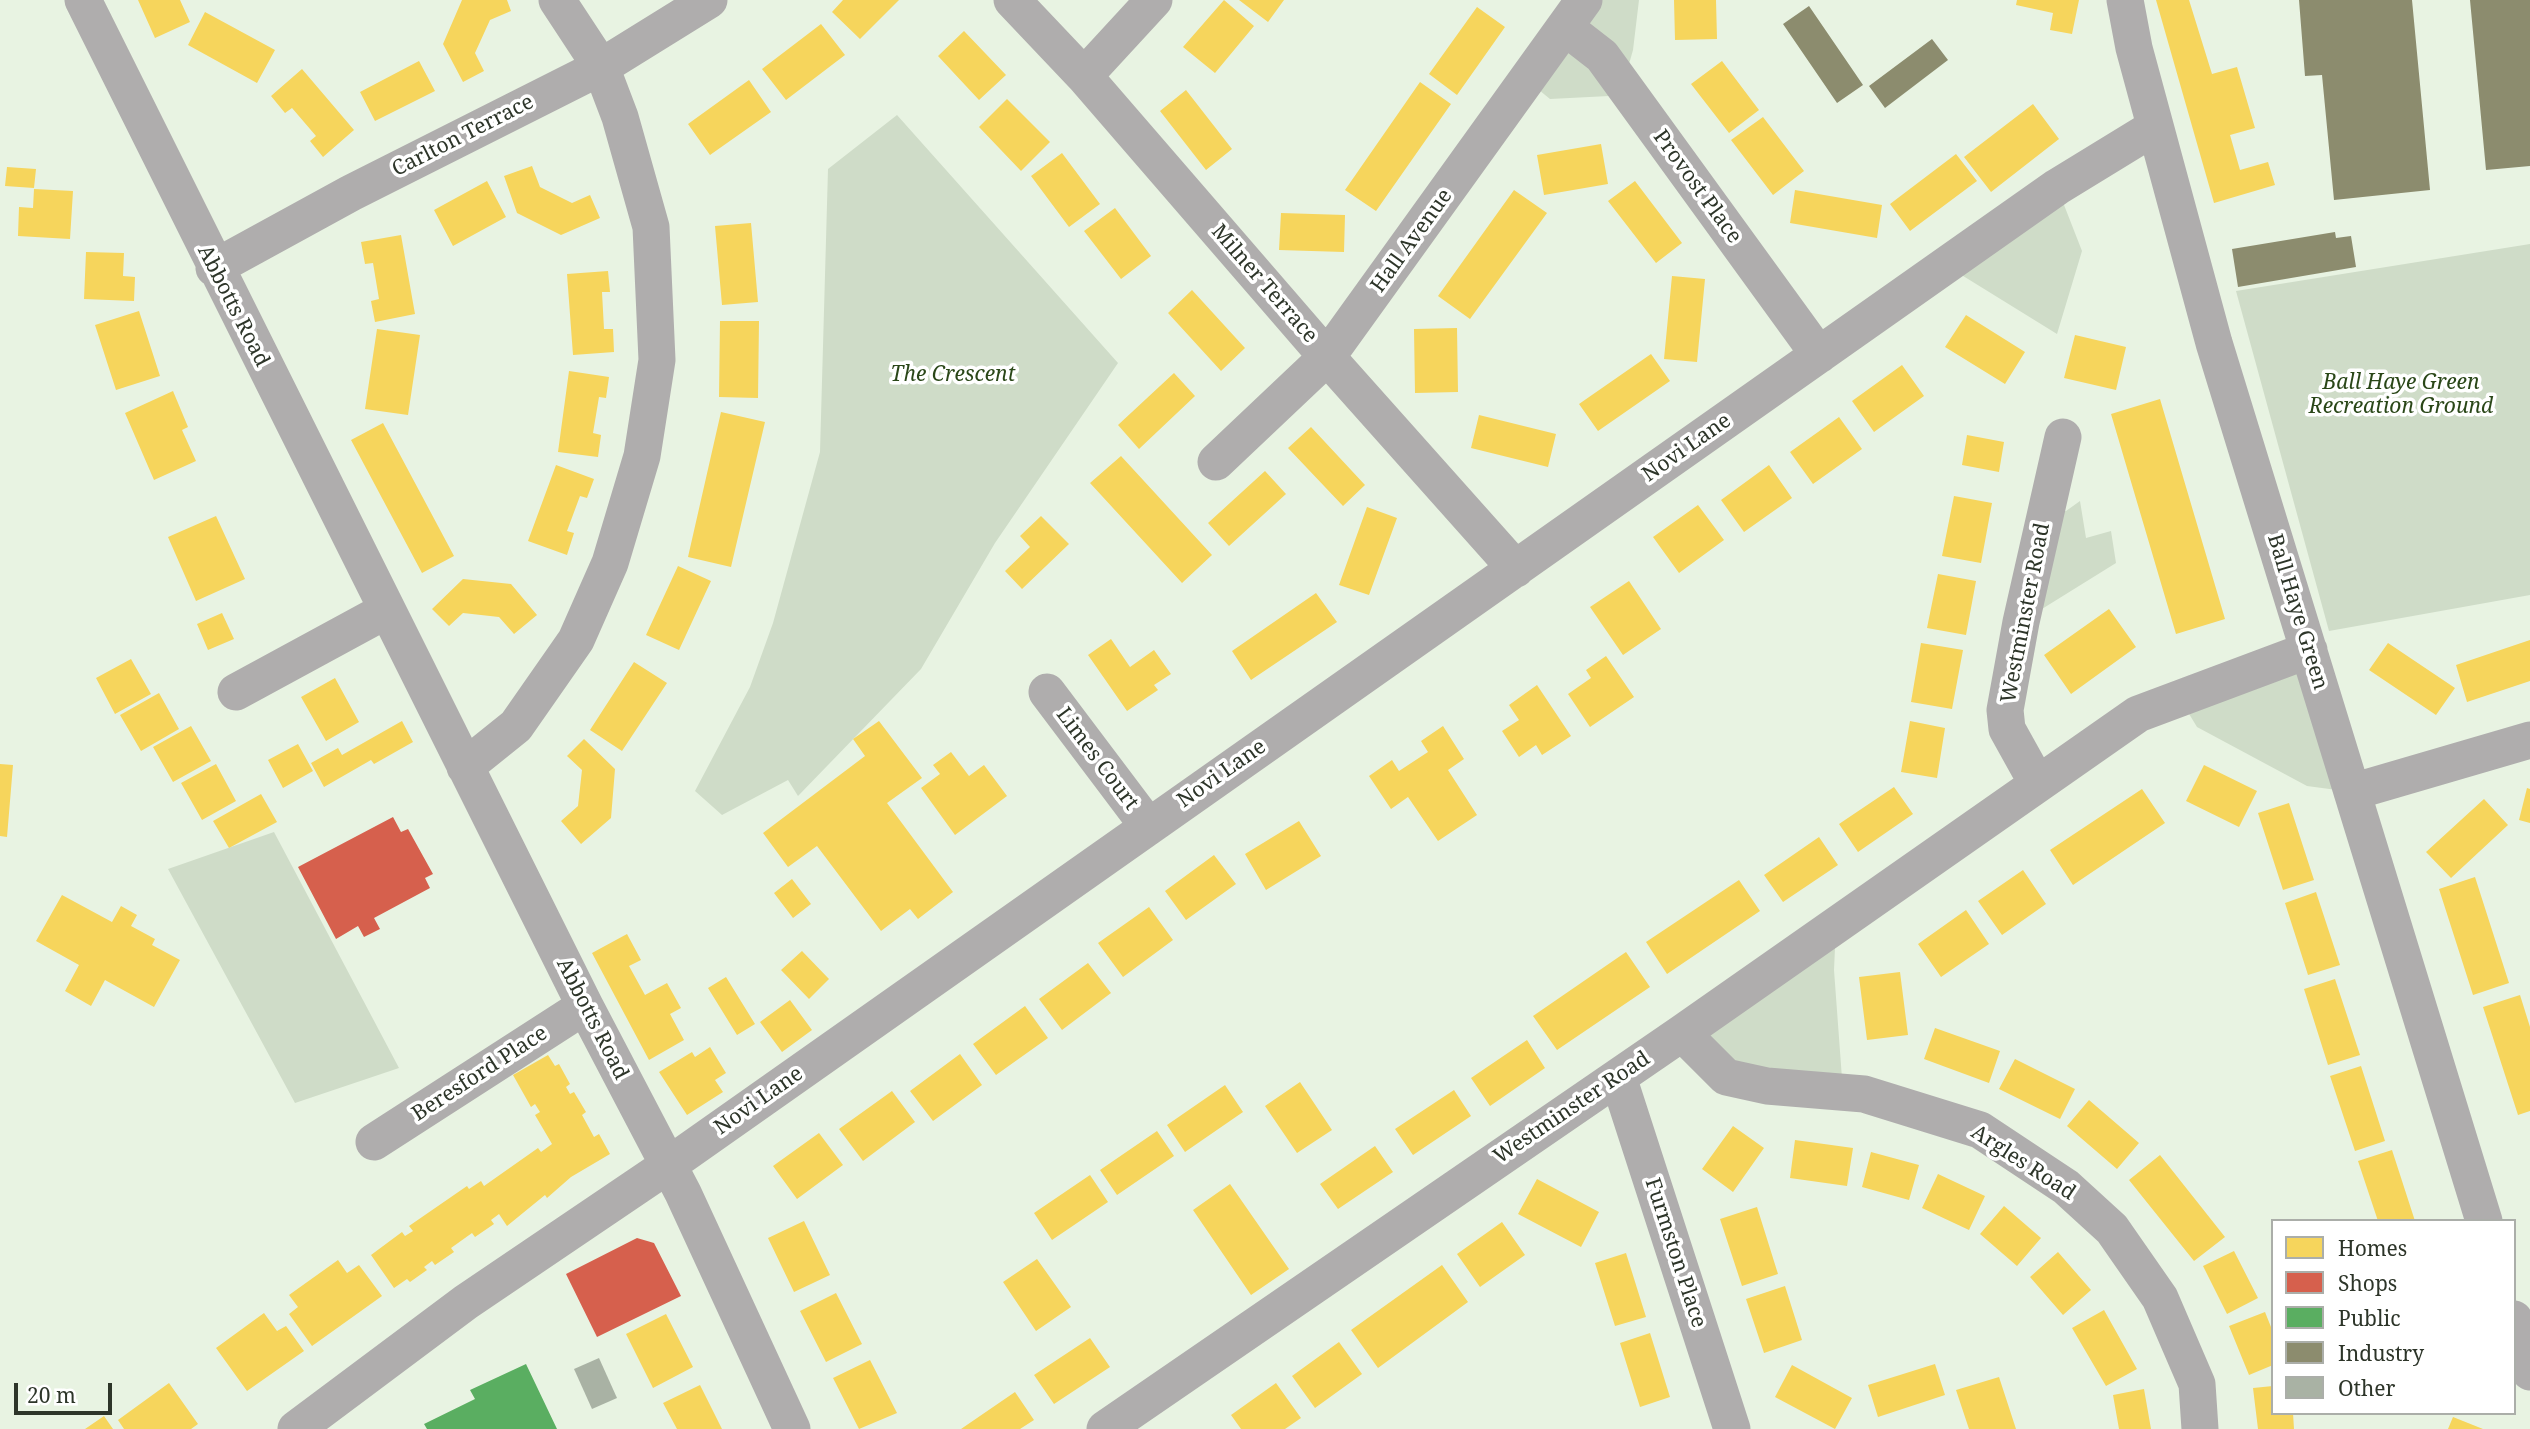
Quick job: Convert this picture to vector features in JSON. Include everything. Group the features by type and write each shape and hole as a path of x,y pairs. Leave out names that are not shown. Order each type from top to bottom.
{"street":[{"name":"Abbotts Road","path":"83,0 214,268 585,1006 683,1194 792,1429"},
{"path":"465,767 516,726 576,640 610,563 642,456 657,360 651,227 620,117 601,67 557,0"},
{"name":"Carlton Terrace","path":"214,268 351,193 601,67 709,0"},
{"name":"Milner Terrace","path":"1012,0 1084,76 1327,357 1517,569"},
{"path":"1084,76 1154,0"},
{"name":"Ball Haye Green","path":"2125,0 2155,127 2214,343 2483,1219"},
{"name":"Provost Place","path":"1575,14 1602,56 1819,355"},
{"name":"Hall Avenue","path":"1216,462 1327,357 1575,14"},
{"name":"Novi Lane","path":"296,1429 466,1302 667,1166 2057,187 2155,127"},
{"name":"Westminster Road","path":"2037,783 2007,729 2005,710 2021,622 2063,437"},
{"path":"236,692 387,610"},
{"name":"Westminster Road","path":"1105,1429 1682,1033 2138,714 2309,650"},
{"name":"Limes Court","path":"1047,692 1148,826"},
{"path":"2352,792 2530,740"},
{"name":"Beresford Place","path":"374,1142 585,1006"},
{"name":"Argles Road","path":"1682,1033 1726,1077 1768,1086 1864,1094 1980,1130 2066,1187 2112,1229 2161,1298 2197,1384 2200,1429"},
{"name":"Furmston Place","path":"1618,1077 1732,1429"},
{"path":"2516,1326 2530,1372"}],"green space":[{"path":"1584,0 1639,0 1633,50 1623,85 1609,96 1550,99 1528,81"},
{"name":"The Crescent","path":"897,115 1118,363 995,543 921,669 798,796 788,780 722,815 695,791 750,687 773,623 820,452 828,169"},
{"path":"2057,187 2082,251 2057,334 1947,266"},
{"name":"Ball Haye Green Recreation Ground","path":"2530,244 2530,595 2329,631 2236,291"},
{"path":"2080,501 2086,538 2111,531 2116,563 2021,622 2047,508 2066,511"},
{"path":"2309,650 2352,792 2307,786 2197,727 2180,699"},
{"path":"274,832 399,1068 295,1103 168,869"},
{"path":"1836,926 1834,970 1843,1092 1767,1086 1682,1033"}],"building: Homes":[{"path":"138,0 180,0 190,22 155,38"},
{"path":"462,0 507,0 511,11 490,20 475,53 484,71 463,82 443,44"},
{"path":"843,0 899,0 860,39 832,12"},
{"path":"1224,0 1254,26 1215,73 1183,47"},
{"path":"1239,0 1284,0 1268,22"},
{"path":"1674,0 1716,0 1717,39 1675,40"},
{"path":"2017,0 2079,0 2072,34 2050,30 2053,13 2016,5"},
{"path":"2156,0 2189,0 2212,74 2237,67 2255,128 2230,135 2240,170 2268,162 2275,185 2214,203"},
{"path":"1477,7 1505,27 1457,95 1429,74"},
{"path":"205,12 275,50 257,83 188,45"},
{"path":"821,24 845,55 786,100 762,69"},
{"path":"964,31 1006,75 979,100 938,56"},
{"path":"419,61 435,91 375,121 360,92"},
{"path":"1722,61 1759,110 1729,133 1691,84"},
{"path":"302,69 354,130 323,157 310,141 316,136 292,108 285,113 271,96"},
{"path":"749,80 771,112 710,155 688,124"},
{"path":"1420,82 1451,104 1376,211 1345,190"},
{"path":"1186,90 1232,149 1206,170 1160,111"},
{"path":"1007,99 1050,142 1021,171 979,127"},
{"path":"2033,104 2059,139 1991,192 1964,157"},
{"path":"1763,117 1804,171 1773,195 1731,140"},
{"path":"1601,144 1608,184 1544,195 1537,155"},
{"path":"1062,153 1100,204 1069,227 1031,176"},
{"path":"1956,154 1977,181 1910,231 1890,204"},
{"path":"532,166 540,187 572,203 590,195 600,218 561,235 517,213 504,176"},
{"path":"7,167 36,169 34,188 5,186"},
{"path":"487,181 506,217 453,246 434,210"},
{"path":"1635,181 1682,243 1656,263 1608,201"},
{"path":"34,189 73,191 70,239 18,236 19,207 33,208"},
{"path":"1514,190 1547,213 1470,319 1438,296"},
{"path":"1795,190 1882,205 1877,238 1790,223"},
{"path":"1115,208 1151,256 1121,279 1084,231"},
{"path":"1281,213 1345,215 1344,252 1279,250"},
{"path":"751,223 758,302 722,305 715,226"},
{"path":"401,235 415,314 375,322 371,301 379,299 373,263 365,264 361,242"},
{"path":"86,252 124,253 123,276 135,277 134,301 84,299"},
{"path":"608,271 610,292 602,292 604,329 613,329 614,352 573,355 567,274"},
{"path":"1672,276 1705,279 1697,362 1664,359"},
{"path":"1192,290 1245,348 1221,371 1168,313"},
{"path":"139,311 160,376 116,390 95,325"},
{"path":"1966,315 2025,352 2005,384 1945,347"},
{"path":"720,321 759,321 758,398 719,397"},
{"path":"1457,328 1458,392 1415,393 1414,329"},
{"path":"377,329 420,335 408,415 365,409"},
{"path":"2075,335 2126,347 2116,390 2064,378"},
{"path":"1651,354 1670,381 1598,431 1579,404"},
{"path":"1902,365 1924,396 1874,432 1852,401"},
{"path":"569,371 609,377 606,398 599,397 593,433 601,435 598,457 558,452"},
{"path":"1174,373 1195,396 1139,449 1118,425"},
{"path":"173,391 188,427 182,430 196,461 154,480 125,413"},
{"path":"2160,399 2225,619 2176,634 2111,414"},
{"path":"721,412 765,422 731,567 688,557"},
{"path":"1479,415 1556,434 1548,467 1471,448"},
{"path":"1839,417 1862,449 1813,484 1790,452"},
{"path":"383,423 454,556 422,573 351,440"},
{"path":"1311,427 1365,485 1343,506 1288,448"},
{"path":"1967,435 2004,442 1999,472 1962,465"},
{"path":"1121,456 1212,555 1182,583 1090,483"},
{"path":"556,465 594,479 587,498 580,496 567,531 574,533 567,555 528,541"},
{"path":"1769,465 1792,498 1744,532 1721,500"},
{"path":"1265,471 1286,494 1229,546 1208,523"},
{"path":"1954,496 1992,503 1981,563 1942,556"},
{"path":"1698,505 1724,540 1679,573 1653,537"},
{"path":"1367,507 1397,518 1369,595 1339,585"},
{"path":"216,516 245,579 196,601 168,537"},
{"path":"1041,516 1069,544 1022,589 1005,571 1030,547 1020,536"},
{"path":"678,566 711,581 679,650 646,635"},
{"path":"1938,574 1976,581 1966,635 1927,628"},
{"path":"463,579 511,584 537,615 514,634 499,617 463,613 449,626 432,609"},
{"path":"1629,581 1661,629 1623,655 1590,607"},
{"path":"1316,593 1337,622 1251,680 1232,651"},
{"path":"2109,609 2136,647 2071,694 2044,655"},
{"path":"222,613 234,639 208,650 197,624"},
{"path":"1111,639 1130,667 1154,650 1171,674 1154,685 1158,690 1127,711 1088,655"},
{"path":"2530,640 2530,681 2467,702 2456,665"},
{"path":"1921,643 1963,650 1952,709 1911,702"},
{"path":"2388,643 2455,688 2436,715 2369,670"},
{"path":"1606,656 1634,697 1590,727 1568,694 1591,678 1586,670"},
{"path":"131,659 151,694 115,714 96,678"},
{"path":"634,662 667,683 622,751 590,730"},
{"path":"335,678 359,722 326,741 301,697"},
{"path":"1537,685 1571,736 1542,755 1536,745 1519,757 1502,731 1519,720 1509,705"},
{"path":"159,693 179,729 141,751 120,715"},
{"path":"402,721 413,742 374,764 371,760 324,787 311,763 338,748 342,755"},
{"path":"879,721 922,778 887,803 953,892 918,919 910,909 881,931 817,846 788,867 763,833 865,756 853,739"},
{"path":"1910,721 1945,728 1937,778 1901,772"},
{"path":"191,726 211,761 173,782 153,747"},
{"path":"1443,726 1464,759 1448,770 1477,815 1438,841 1408,797 1391,809 1369,776 1392,760 1399,771 1428,752 1421,741"},
{"path":"584,739 615,769 611,818 581,844 561,821 578,806 582,770 567,756"},
{"path":"298,744 313,771 283,788 268,760"},
{"path":"951,752 969,776 984,765 1007,796 955,835 921,788 940,774 933,765"},
{"path":"0,764 13,765 7,837 0,836"},
{"path":"216,764 236,801 202,820 181,783"},
{"path":"2204,765 2257,791 2239,827 2186,801"},
{"path":"1894,787 1913,814 1858,852 1839,824"},
{"path":"2527,788 2530,789 2530,823 2519,820"},
{"path":"2142,789 2165,823 2073,885 2050,850"},
{"path":"261,794 277,822 229,848 213,821"},
{"path":"2484,799 2508,825 2451,878 2426,852"},
{"path":"2289,803 2314,880 2283,890 2258,813"},
{"path":"1299,821 1321,856 1266,890 1245,854"},
{"path":"1819,837 1838,865 1783,902 1764,875"},
{"path":"1214,855 1236,884 1186,920 1165,891"},
{"path":"2023,870 2046,904 2002,935 1978,901"},
{"path":"2475,877 2509,983 2473,995 2439,889"},
{"path":"792,879 811,904 793,918 774,893"},
{"path":"1739,880 1760,911 1667,974 1646,942"},
{"path":"2316,892 2340,965 2308,975 2285,903"},
{"path":"62,895 112,922 121,906 137,915 131,926 155,939 152,945 180,960 154,1007 105,980 91,1006 65,991 79,965 36,941"},
{"path":"1149,907 1173,940 1123,977 1098,943"},
{"path":"1966,910 1989,944 1941,977 1918,944"},
{"path":"627,934 641,960 629,966 645,995 667,983 681,1008 670,1014 684,1040 649,1060 592,953"},
{"path":"802,951 829,979 809,999 781,970"},
{"path":"1626,952 1650,987 1557,1050 1533,1016"},
{"path":"1088,963 1111,993 1062,1030 1039,999"},
{"path":"1900,972 1908,1035 1867,1040 1859,977"},
{"path":"726,977 755,1024 737,1035 708,988"},
{"path":"2335,979 2360,1055 2328,1065 2304,989"},
{"path":"2520,995 2530,1027 2530,1111 2518,1115 2483,1007"},
{"path":"790,1000 812,1030 782,1052 760,1022"},
{"path":"1025,1006 1048,1038 996,1075 973,1044"},
{"path":"1935,1028 2000,1051 1989,1083 1924,1059"},
{"path":"1527,1040 1545,1068 1490,1106 1471,1078"},
{"path":"710,1047 726,1073 715,1080 723,1092 687,1115 659,1072 692,1052 695,1057"},
{"path":"960,1054 982,1085 933,1121 910,1091"},
{"path":"548,1055 555,1066 559,1064 570,1084 566,1087 570,1094 574,1092 586,1112 582,1115 594,1137 599,1134 610,1154 571,1177 547,1198 545,1195 507,1226 499,1214 491,1220 494,1224 475,1237 472,1233 451,1248 454,1252 435,1265 432,1261 424,1267 427,1270 410,1282 407,1279 394,1288 371,1255 402,1232 405,1236 413,1231 409,1226 467,1186 469,1189 481,1181 484,1186 538,1148 541,1152 552,1144 535,1115 540,1112 535,1104 531,1107 513,1075"},
{"path":"2015,1059 2075,1089 2060,1119 1999,1089"},
{"path":"2361,1066 2385,1141 2355,1151 2330,1076"},
{"path":"1300,1082 1332,1130 1297,1153 1265,1106"},
{"path":"1225,1085 1243,1112 1185,1152 1167,1125"},
{"path":"1454,1090 1471,1116 1413,1155 1395,1129"},
{"path":"892,1091 915,1122 863,1161 839,1129"},
{"path":"2089,1100 2139,1143 2117,1169 2067,1126"},
{"path":"1733,1126 1764,1148 1733,1192 1702,1169"},
{"path":"1157,1131 1174,1156 1117,1195 1100,1170"},
{"path":"819,1133 843,1165 797,1199 773,1166"},
{"path":"1795,1140 1853,1148 1847,1186 1790,1178"},
{"path":"1375,1146 1393,1172 1338,1209 1320,1184"},
{"path":"2392,1150 2414,1219 2377,1219 2358,1161"},
{"path":"1871,1152 1919,1165 1909,1200 1862,1187"},
{"path":"2160,1155 2225,1237 2194,1261 2129,1180"},
{"path":"1938,1174 1985,1196 1969,1230 1922,1208"},
{"path":"1090,1175 1108,1202 1052,1240 1034,1213"},
{"path":"1537,1179 1599,1212 1581,1247 1518,1214"},
{"path":"1230,1184 1289,1269 1251,1295 1193,1210"},
{"path":"2004,1206 2041,1238 2017,1266 1980,1234"},
{"path":"1757,1207 1778,1274 1742,1286 1720,1219"},
{"path":"804,1221 830,1275 794,1292 768,1238"},
{"path":"1502,1222 1525,1255 1480,1287 1457,1254"},
{"path":"2234,1251 2258,1298 2227,1314 2203,1266"},
{"path":"2058,1252 2091,1290 2063,1315 2030,1277"},
{"path":"1626,1253 1646,1317 1615,1326 1595,1263"},
{"path":"1037,1259 1071,1307 1036,1331 1003,1282"},
{"path":"338,1260 347,1273 359,1265 382,1296 312,1346 289,1314 298,1307 289,1295"},
{"path":"1442,1265 1468,1302 1378,1368 1351,1330"},
{"path":"1785,1286 1802,1340 1764,1353 1746,1299"},
{"path":"836,1293 862,1344 826,1362 800,1311"},
{"path":"2104,1310 2137,1369 2106,1386 2072,1328"},
{"path":"2265,1312 2271,1327 2271,1366 2249,1375 2229,1326"},
{"path":"264,1313 277,1331 286,1326 304,1351 247,1391 216,1348"},
{"path":"666,1314 693,1367 653,1388 626,1334"},
{"path":"1650,1333 1670,1397 1640,1407 1620,1343"},
{"path":"1090,1338 1110,1367 1054,1404 1034,1375"},
{"path":"1339,1342 1362,1374 1315,1408 1292,1376"},
{"path":"870,1360 897,1413 859,1429 833,1378"},
{"path":"1935,1364 1945,1395 1878,1417 1868,1385"},
{"path":"1792,1365 1852,1398 1835,1429 1775,1397"},
{"path":"1999,1377 2016,1429 1969,1429 1956,1390"},
{"path":"169,1383 198,1424 191,1429 124,1429 118,1420"},
{"path":"1276,1383 1301,1418 1285,1429 1241,1429 1231,1415"},
{"path":"700,1385 722,1429 677,1429 663,1403"},
{"path":"2271,1386 2271,1415 2293,1415 2294,1429 2258,1429 2253,1388"},
{"path":"2144,1389 2151,1429 2119,1429 2113,1395"},
{"path":"1015,1392 1034,1420 1020,1429 961,1429"},
{"path":"104,1416 113,1429 85,1429"},
{"path":"2453,1417 2483,1429 2448,1429"}],"building: Shops":[{"path":"393,817 401,832 408,829 433,874 425,878 430,888 374,918 380,929 364,937 358,926 336,939 298,867"},
{"path":"637,1238 654,1243 681,1296 597,1337 566,1274"}],"building: Public":[{"path":"526,1364 557,1429 427,1429 424,1424 475,1399 470,1390"}],"building: Industry":[{"path":"2299,0 2412,0 2430,190 2334,200 2322,75 2305,76"},
{"path":"2470,0 2530,0 2530,166 2486,170"},
{"path":"1809,6 1863,85 1837,103 1783,24"},
{"path":"1932,39 1948,60 1885,108 1869,86"},
{"path":"2335,232 2336,238 2351,236 2356,267 2238,287 2232,249"}],"building: Other":[{"path":"599,1358 617,1398 592,1409 574,1369"}]}
